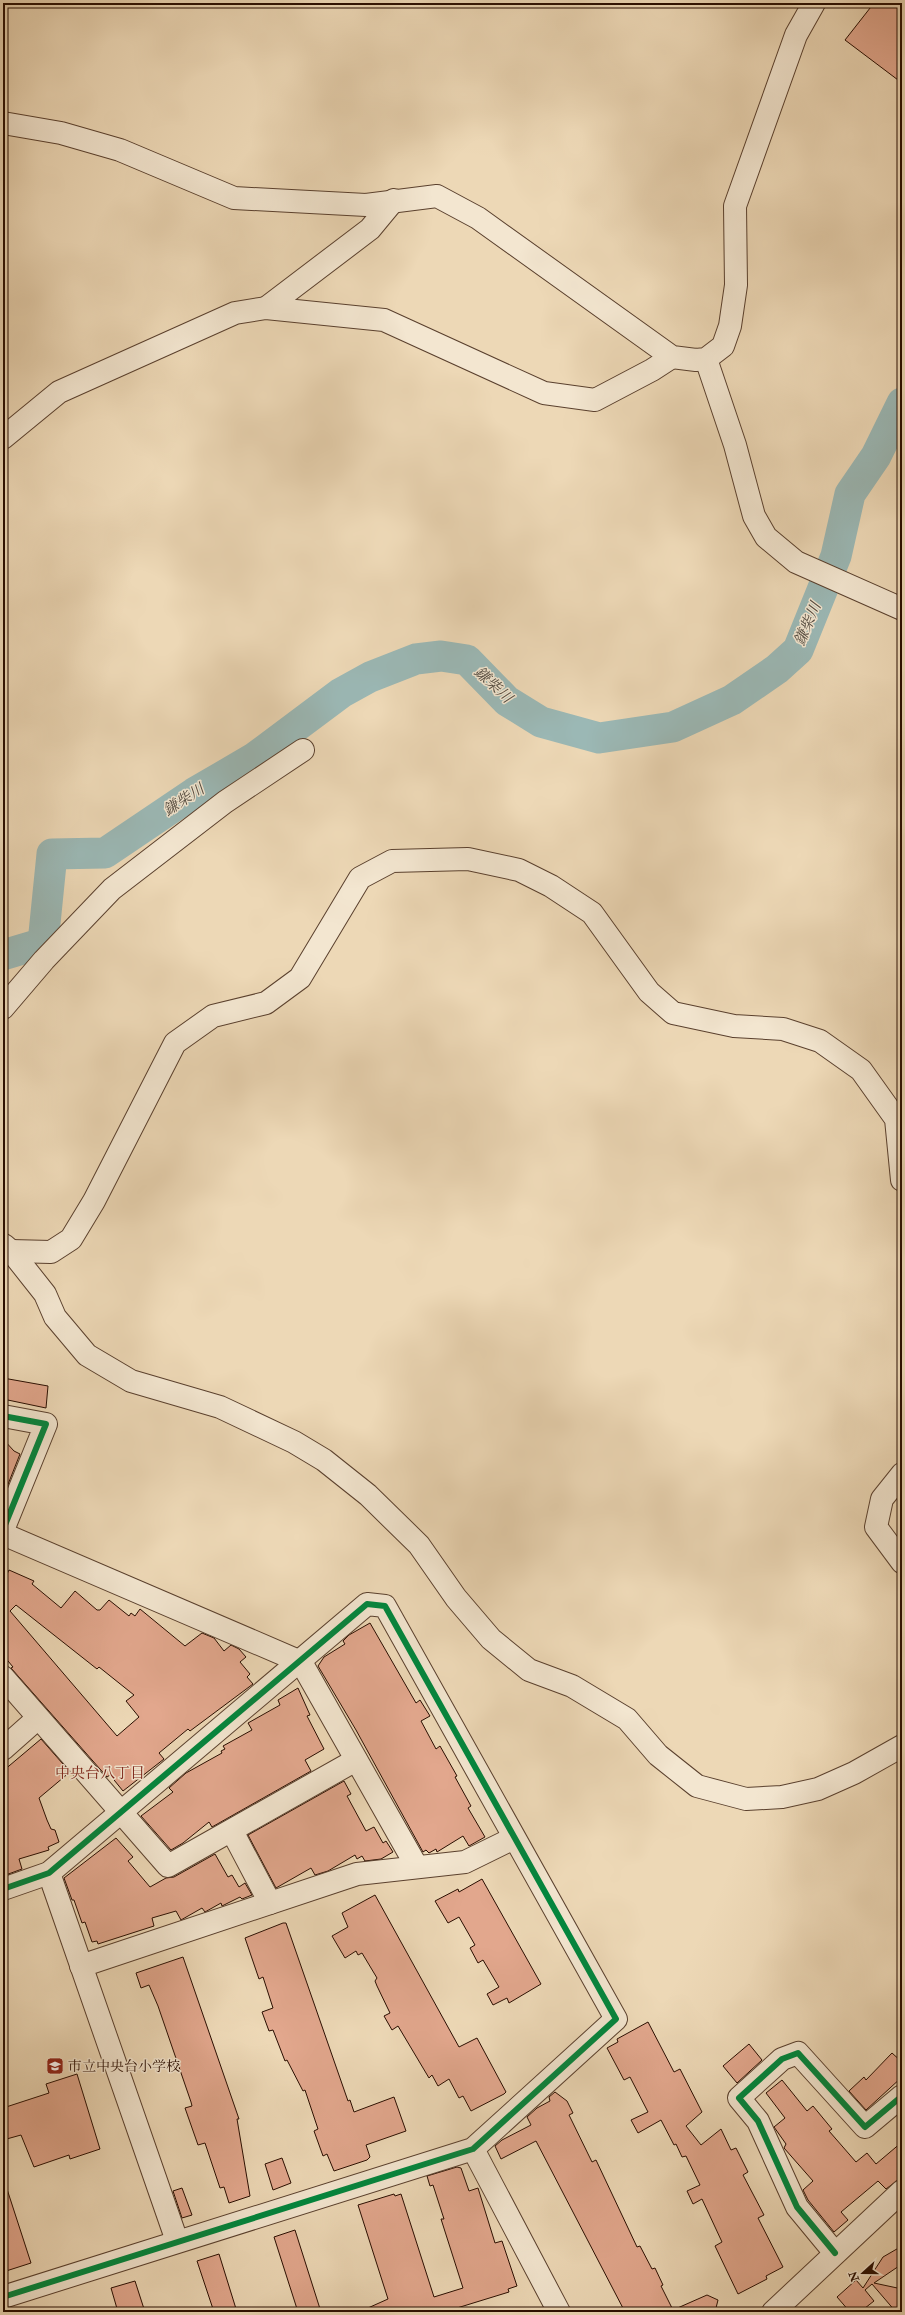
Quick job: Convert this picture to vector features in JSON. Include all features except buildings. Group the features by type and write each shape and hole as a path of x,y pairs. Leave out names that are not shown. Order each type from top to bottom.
{"street":[{"path":"3,123 61,133 120,150 234,198 366,205 394,200 437,196 478,218 672,356 696,360 706,359 723,346 730,326 736,285 735,206 796,35 814,3"},
{"path":"266,308 370,229 394,200"},
{"path":"3,438 59,392 235,313 266,308 384,320 544,393 595,400 652,370 672,356"},
{"path":"706,359 735,445 754,516 766,537 780,551 796,562 902,609"},
{"path":"3,1008 44,960 112,889 225,802 303,750"},
{"path":"7,1248 51,1252 70,1239 94,1201 175,1043 213,1016 266,1003 300,978 360,878 392,861 468,859 519,870 551,886 592,913 649,992 673,1013 734,1026 784,1029 820,1041 861,1070 899,1118 902,1180"},
{"path":"7,1248 45,1294 55,1317 87,1355 131,1381 220,1407 294,1442 324,1460 368,1495 419,1545 456,1598 491,1639 528,1670 572,1686 626,1719 658,1755 697,1786 746,1799 782,1796 818,1789 854,1773 902,1746"},
{"path":"3,1416 46,1424 3,1530"},
{"path":"902,1474 882,1499 876,1527 902,1562"},
{"path":"3,1534 301,1662 417,1867"},
{"path":"3,1888 49,1873 301,1662 367,1604 384,1606 616,2019 473,2149 3,2296"},
{"path":"3,1677 168,1866 356,1760"},
{"path":"3,1749 38,1718"},
{"path":"232,1831 270,1903"},
{"path":"81,1966 357,1874 465,1862 514,1838"},
{"path":"49,1873 177,2241"},
{"path":"835,2253 798,2206 758,2121 739,2098 782,2059 798,2053 865,2126 902,2096"},
{"path":"473,2149 559,2312"},
{"path":"773,2312 902,2191"}],"waterway":[{"name":"鎌柴川","path":"3,955 43,943 52,854 105,853 194,793 254,758 341,693 370,677 416,659 441,656 467,660 507,701 541,722 599,738 673,727 732,700 777,669 798,650 836,556 850,494 876,456 902,403"}],"cycle path":[{"path":"3,1416 46,1424 3,1530"},
{"path":"3,1889 49,1873 367,1604 385,1606 616,2019 473,2149 3,2297"},
{"path":"835,2253 797,2207 758,2121 739,2098 782,2059 798,2053 865,2127 902,2096"}],"place":[{"name":"市立中央台小学校","path":"55,2066"}],"district":[{"name":"中央台八丁目","path":"100,1773"}]}
